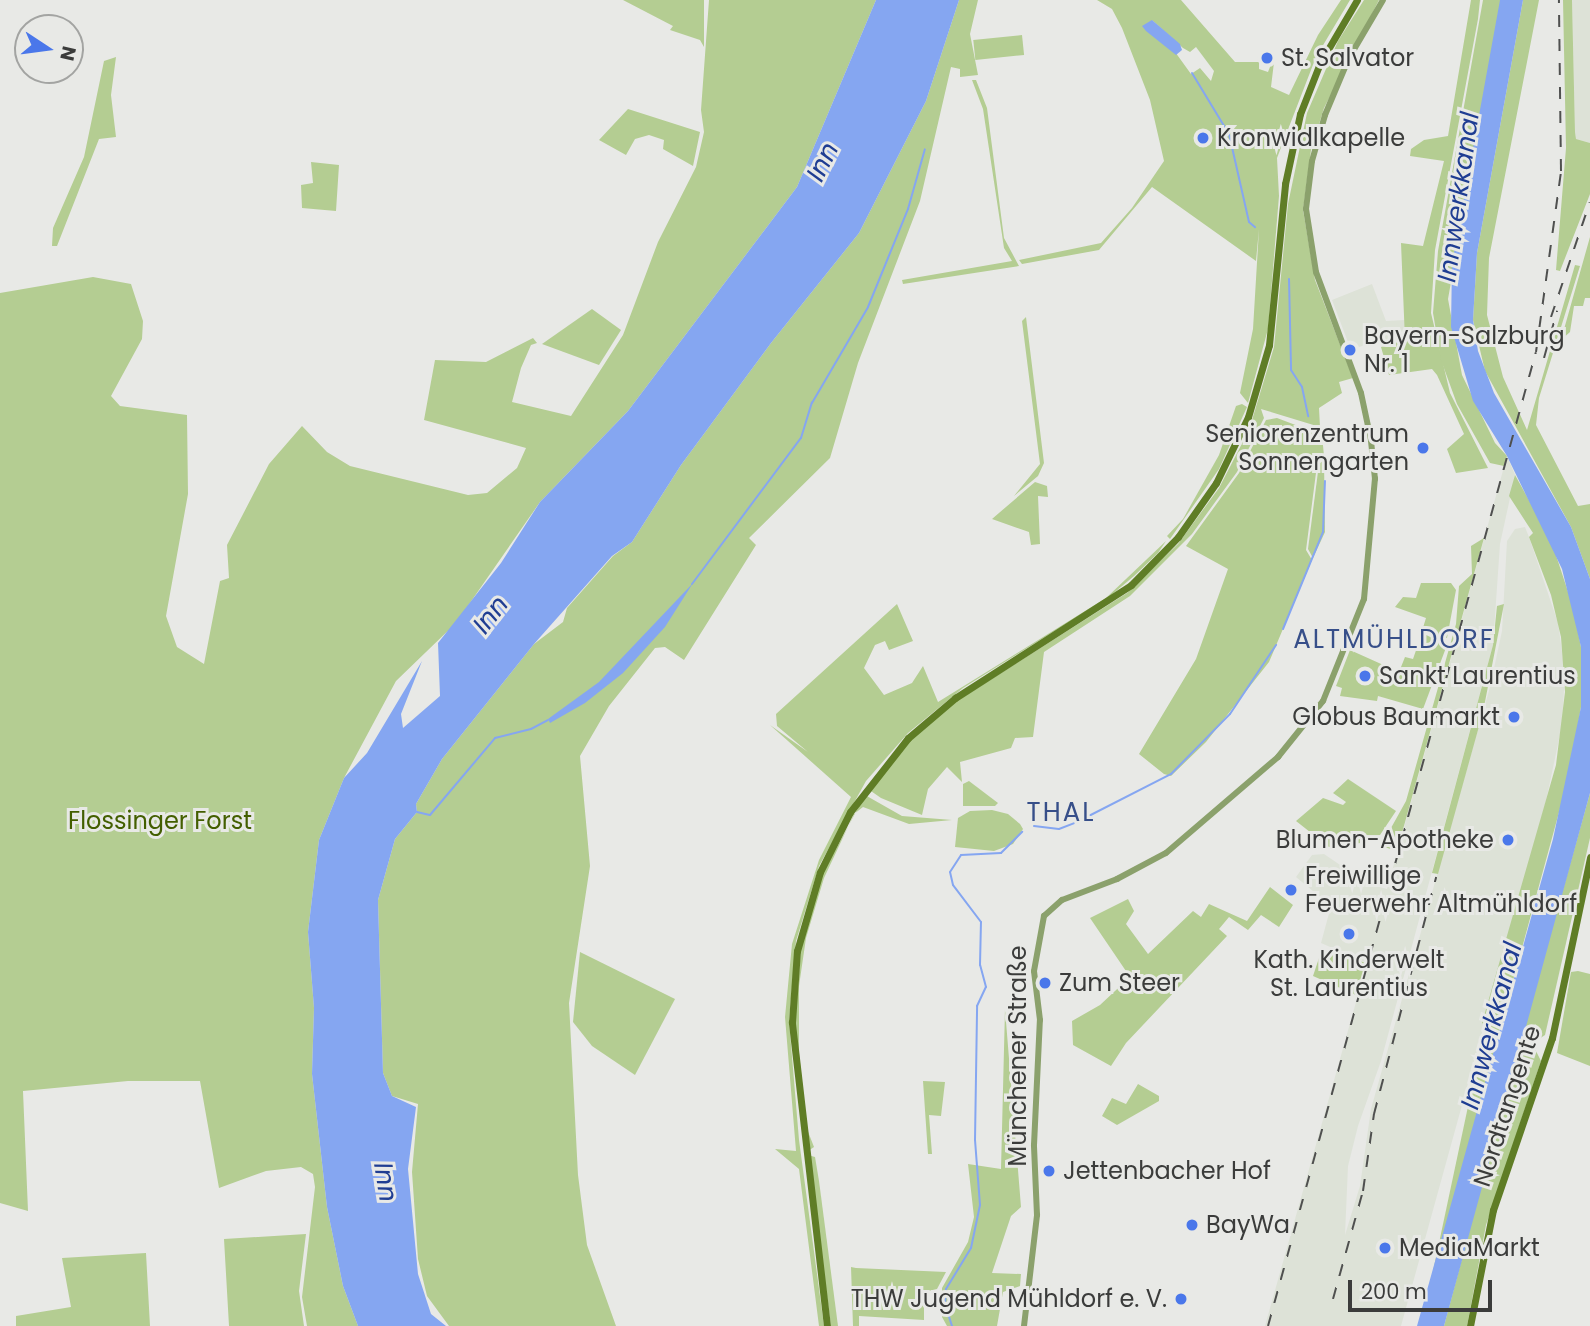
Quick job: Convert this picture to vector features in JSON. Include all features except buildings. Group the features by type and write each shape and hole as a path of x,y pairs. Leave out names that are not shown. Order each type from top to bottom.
{"main road":[{"path":"827,1326 792,1022 797,951 820,872 855,804 908,738 972,686 1131,586 1178,537 1212,489 1242,432 1263,372 1275,302 1285,184 1300,114 1320,63 1357,0"},
{"name":"Nordtangente","path":"1470,1326 1493,1210 1552,1038 1590,857"}],"street":[{"name":"Münchener Straße","path":"1024,1326 1037,1215 1034,1145 1040,1020 1034,971 1044,916 1062,900 1117,879 1166,853 1273,762 1324,701 1364,599 1375,479 1371,440 1361,393 1316,272 1307,202 1312,161 1331,99 1383,0"}],"shaded area":[{"path":"1572,0 1590,0 1590,143 1576,139 1575,132"},
{"path":"1372,284 1386,321 1405,320 1405,340 1373,342 1351,350 1332,300"},
{"path":"1507,456 1515,475 1500,544 1493,645 1381,1061 1358,1126 1348,1166 1345,1235 1360,1186 1371,1109 1490,687 1502,631 1507,541 1515,529 1525,527 1558,623 1565,673 1562,725 1546,801 1401,1326 1265,1326 1367,963 1321,943 1331,906 1296,877 1312,855 1324,854 1368,884 1387,889"}],"green space":[{"path":"623,0 704,0 704,47 700,40 670,30 673,26"},
{"name":"Flossinger Forst","path":"709,0 876,0 797,187 628,411 540,502 456,623 396,681 344,778 319,840 308,932 314,1008 312,1074 327,1207 343,1286 358,1326 307,1326 302,1297 315,1187 313,1174 301,1167 266,1171 219,1188 200,1081 128,1081 23,1091 28,1211 0,1203 0,293 93,277 131,284 143,321 142,339 111,396 120,406 187,415 188,494 166,616 177,647 204,664 220,581 229,578 227,545 269,464 302,426 327,452 350,466 468,495 487,493 517,468 526,448 424,420 435,360 486,362 533,338 537,343 531,345 521,368 512,402 571,416 623,335 658,242 696,167 704,132 701,110"},
{"path":"959,0 978,0 970,34 978,75 960,77 960,69 951,67 920,201 858,363 830,458 749,538 756,545 684,660 665,647 655,648 609,706 580,756 590,866 569,1003 578,1175 587,1245 616,1326 449,1326 427,1296 418,1259 412,1172 418,1104 392,1096 383,1073 378,900 395,839 417,812 416,804 442,759 534,644 563,622 567,608 613,556 632,542 681,465 771,343 859,233 926,101"},
{"path":"1097,0 1181,0 1235,62 1259,62 1259,69 1268,72 1275,54 1271,87 1289,95 1318,35 1341,0 1350,0 1316,57 1277,158 1279,196 1268,329 1248,403 1240,393 1253,329 1259,229 1256,261 1152,187 1099,250 1022,264 1019,260 1101,243 1132,208 1164,161 1150,100 1112,9","holes":["1152,20 1190,52 1196,47 1214,71 1211,81 1200,68 1191,74"]},
{"path":"1364,0 1379,0 1324,108 1311,150 1303,210 1315,280 1353,378 1339,382 1342,393 1319,408 1320,427 1261,409 1264,418 1237,472 1192,534 1130,596 1044,652 1033,737 1015,738 1011,748 960,762 962,782 947,767 928,789 922,815 881,798 868,789 912,738 952,704 1127,593 1178,544 1219,488 1249,430 1274,347 1288,204 1307,113 1338,41"},
{"path":"1471,0 1480,0 1478,19 1435,250 1431,313 1450,393 1488,468 1456,473 1447,449 1464,434 1437,375 1432,369 1389,375 1381,347 1405,340 1401,243 1423,246 1444,161 1410,156 1411,149 1424,140 1448,136"},
{"path":"1483,0 1500,0 1500,6 1448,299 1462,375 1495,443 1507,456 1504,466 1490,463 1457,404 1441,360 1433,313 1438,251"},
{"path":"1523,0 1539,0 1489,258 1487,315 1503,377 1527,430 1575,265 1580,266 1539,398 1536,425 1578,506 1590,504 1590,579 1571,527 1485,371 1473,320 1477,253"},
{"path":"1563,0 1572,0 1575,132 1576,139 1590,143 1590,194 1560,271 1556,270 1566,148"},
{"path":"1022,35 1024,55 975,60 973,40"},
{"path":"116,57 111,95 116,137 99,139 57,246 52,246 53,228 84,157 104,61"},
{"path":"972,80 976,80 987,108 1004,238 1019,266 903,284 902,280 1012,261 1004,248 983,109"},
{"path":"628,109 700,132 693,166 663,149 664,140 649,135 635,139 626,155 599,140"},
{"path":"311,162 339,165 336,211 302,208 301,185 313,183"},
{"path":"1590,237 1590,298 1585,298 1583,306 1574,306 1570,332 1561,340"},
{"path":"592,309 621,330 599,365 542,344"},
{"path":"1026,317 1044,463 1038,476 1014,496 1040,464 1022,321"},
{"path":"1242,404 1247,407 1219,469 1170,539 1167,536 1183,519 1219,455 1236,406"},
{"path":"1277,418 1322,435 1324,456 1317,465 1306,550 1312,560 1269,662 1206,742 1171,776 1164,774 1139,754 1196,659 1228,569 1186,546 1239,473 1266,420"},
{"path":"1324,460 1325,532 1313,558 1308,549 1319,464"},
{"path":"1515,475 1551,540 1573,607 1581,647 1581,707 1570,772 1499,1032 1482,1023 1556,765 1565,692 1561,637 1551,595 1529,537 1533,533 1509,496"},
{"path":"1035,482 1047,486 1048,497 1038,496 1040,544 1031,545 1029,532 992,519"},
{"path":"1484,538 1397,851 1381,846 1406,801 1456,624 1459,586 1472,574 1471,546"},
{"path":"1166,541 1158,553 1109,597 963,688 908,733 866,781 819,866 796,941 789,1021 799,1140 824,1326 819,1326 799,1169 775,1149 796,1151 785,1017 792,944 819,860 851,797 770,725 808,752 777,726 776,714 897,604 913,641 889,650 885,641 875,645 864,668 884,695 912,683 923,666 938,702 1106,598"},
{"path":"1421,583 1451,583 1456,590 1447,638 1422,631 1426,618 1395,607 1403,597 1416,598"},
{"path":"1504,604 1483,712 1438,874 1432,873 1493,645 1497,606"},
{"path":"1422,633 1447,645 1423,709 1378,696 1377,701 1340,696 1342,688 1336,686 1350,650 1399,672 1405,657 1413,659"},
{"path":"1348,779 1396,811 1376,841 1329,847 1296,821 1323,798 1343,805 1346,802 1333,793"},
{"path":"969,781 998,803 995,806 963,806 963,784"},
{"path":"1590,793 1590,838 1545,1035 1536,1041 1522,1036"},
{"path":"865,795 902,816 952,820 909,824 863,807 855,813"},
{"path":"992,810 1008,814 1020,824 1023,829 1013,844 994,851 955,847 958,818 970,811"},
{"path":"848,826 824,878 806,938 799,986 799,1053 807,1129 814,1147 808,1151 795,1022 801,949 821,877"},
{"path":"1270,887 1293,905 1279,927 1261,915 1248,930 1229,917 1219,929 1227,936 1126,1043 1111,1066 1073,1045 1072,1021 1100,1005 1130,977 1090,918 1128,899 1134,911 1126,924 1148,954 1193,911 1201,917 1209,904 1247,921"},
{"path":"1337,950 1365,963 1356,995 1313,976 1321,952"},
{"path":"580,952 675,999 635,1075 592,1046 573,1022"},
{"path":"1571,972 1590,974 1590,1066 1557,1053"},
{"path":"1005,1009 1021,1207 1011,1216 992,1273 1021,1274 1020,1286 1003,1292 997,1326 947,1326 942,1317 942,1288 968,1242 974,1217 968,1164 1001,1169"},
{"path":"1483,1036 1497,1039 1436,1326 1421,1326"},
{"path":"1519,1045 1535,1049 1541,1061 1486,1225 1467,1326 1444,1326"},
{"path":"923,1081 945,1082 941,1116 929,1115 932,1154 928,1154"},
{"path":"1138,1084 1159,1096 1159,1101 1117,1125 1102,1116 1112,1098 1126,1104"},
{"path":"808,1155 815,1157 838,1326 831,1326"},
{"path":"306,1234 299,1291 304,1326 229,1326 224,1239"},
{"path":"146,1253 150,1326 16,1326 16,1316 71,1307 62,1258"},
{"path":"851,1267 946,1272 937,1289 924,1292 924,1320 859,1316 859,1326 853,1326"}],"water":[{"name":"Inn","path":"876,0 959,0 926,101 859,233 771,343 681,465 632,542 612,556 534,644 442,759 416,804 417,812 395,839 378,900 383,1073 392,1096 416,1107 408,1169 418,1274 431,1314 446,1326 358,1326 343,1286 327,1207 312,1074 314,1008 308,932 319,840 344,778 367,753 422,661 401,714 403,728 440,696 438,643 501,563 540,502 628,411 797,187"},
{"path":"1500,0 1523,0 1477,253 1473,320 1478,351 1494,393 1571,527 1590,579 1590,793 1444,1326 1417,1326 1553,839 1581,707 1581,647 1562,569 1507,456 1473,401 1451,327 1452,264"},
{"path":"1152,20 1180,44 1182,50 1176,55 1142,26"},
{"path":"693,583 665,627 623,673 585,703 550,723 548,719 599,682"}],"waterway":[{"path":"1192,73 1229,134 1249,222 1255,227"},
{"path":"692,584 801,438 812,403 868,307 908,209 925,149"},
{"path":"1289,279 1291,370 1302,387 1308,416"},
{"path":"1283,629 1323,532 1325,481"},
{"path":"1034,826 1059,829 1075,823 1171,774 1230,714 1276,645"},
{"path":"417,812 430,815 495,738 531,729 548,720"},
{"path":"952,1326 945,1304 946,1289 971,1248 980,1205 975,1140 977,1006 986,987 980,965 981,922 953,885 950,872 961,855 1001,853 1022,832"}],"railway":[{"path":"1268,1326 1536,352 1561,171 1559,0"},
{"path":"1551,317 1590,202"},
{"path":"1544,358 1557,311"},
{"path":"1333,1299 1363,1191 1374,1114 1436,877"}],"place":[{"name":"St. Salvator","path":"1267,58"},
{"name":"Kronwidlkapelle","path":"1203,138"},
{"name":"Bayern-Salzburg Nr. 1","path":"1350,350"},
{"name":"Seniorenzentrum Sonnengarten","path":"1423,448"},
{"name":"Sankt Laurentius","path":"1365,676"},
{"name":"Globus Baumarkt","path":"1514,717"},
{"name":"Blumen-Apotheke","path":"1508,840"},
{"name":"Freiwillige Feuerwehr Altmühldorf","path":"1291,890"},
{"name":"Kath. Kinderwelt St. Laurentius","path":"1349,934"},
{"name":"Zum Steer","path":"1045,983"},
{"name":"Jettenbacher Hof","path":"1049,1171"},
{"name":"BayWa","path":"1192,1225"},
{"name":"MediaMarkt","path":"1385,1248"},
{"name":"THW Jugend Mühldorf e. V.","path":"1181,1299"}],"district":[{"name":"ALTMÜHLDORF","path":"1394,640"},
{"name":"THAL","path":"1061,813"}],"water label":[{"name":"Innwerkkanal","path":"1459,197"},
{"name":"Innwerkkanal","path":"1492,1026"}]}
